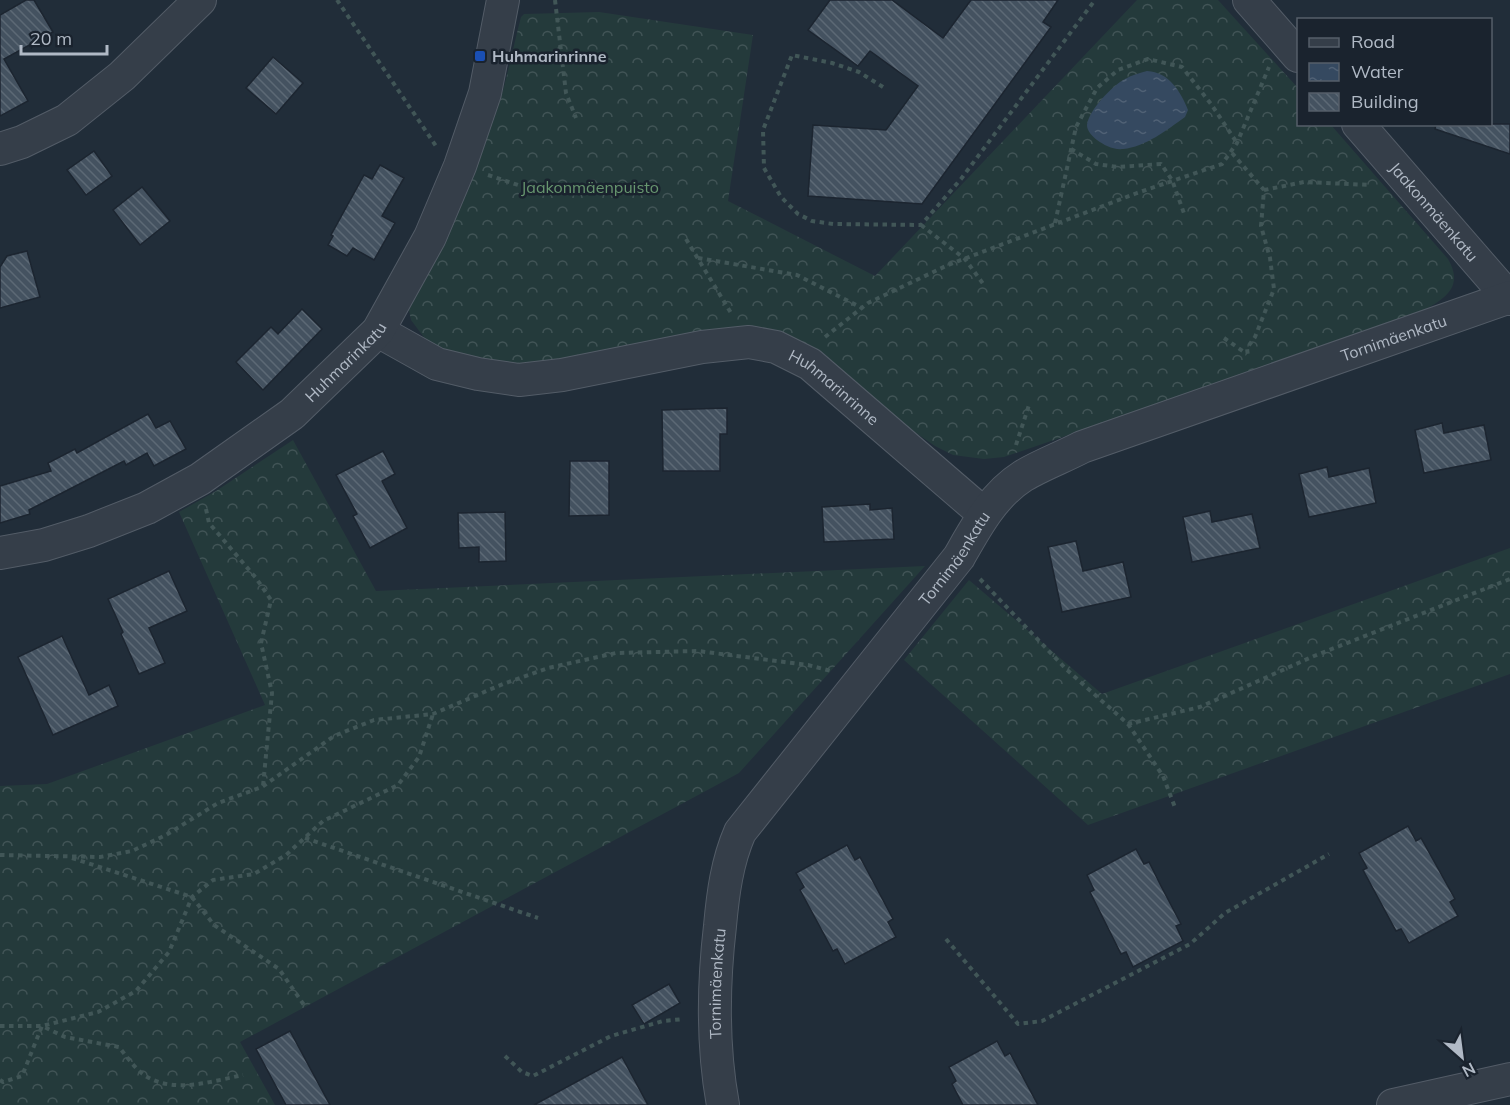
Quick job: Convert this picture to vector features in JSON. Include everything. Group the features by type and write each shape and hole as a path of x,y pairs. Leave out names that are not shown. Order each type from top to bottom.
{"street":[{"path":"0,149 22,142 72,116 122,76 200,0"},
{"name":"Huhmarinkatu","path":"0,553 44,545 89,531 147,508 200,479 292,414 378,331 430,237 460,166 485,93 503,0"},
{"path":"1248,0 1294,51"},
{"name":"Jaakonmäenkatu","path":"1360,126 1510,298"},
{"name":"Tornimäenkatu","path":"723,1105 715,1041 715,969 723,887 730,855 740,832 959,557 984,514 1006,489 1023,476 1082,447 1510,298"},
{"name":"Huhmarinrinne","path":"378,331 437,364 478,374 519,380 571,374 702,347 749,342 776,347 810,364 984,514"},
{"path":"1393,1105 1510,1079"}],"path":[{"path":"337,0 435,144 460,166 530,189"},
{"path":"555,0 566,93 576,118"},
{"path":"921,225 961,179 1095,0"},
{"path":"810,364 827,334 862,308 928,274 1172,180 1222,164 1237,143 1272,61 1294,51"},
{"path":"883,87 859,72 832,63 792,55 763,130 764,168 781,197 798,214 812,221 833,224 921,225 965,259 984,285"},
{"path":"1055,224 1076,127 1097,88 1118,70 1148,59 1182,68 1211,104 1237,143"},
{"path":"1071,149 1096,164 1118,167 1161,165 1172,180 1185,216"},
{"path":"1232,153 1264,190 1261,226 1270,258 1274,289 1255,337 1247,348 1249,368 1257,385"},
{"path":"1264,190 1304,182 1381,186"},
{"path":"686,239 749,342"},
{"path":"698,258 797,275 862,308"},
{"path":"1224,338 1248,354"},
{"path":"200,479 209,523 271,600 261,643 272,693 262,787"},
{"path":"959,557 1067,670 1128,724 1163,776 1176,810"},
{"path":"1128,724 1200,707 1314,656 1510,579"},
{"path":"0,855 100,857 132,851 166,835 218,803 262,787 334,736 374,720 433,714 503,684 548,668 616,653 698,651 808,665 862,678"},
{"path":"0,1026 42,1026 98,1012 136,991 169,952 192,897 213,880 254,874 286,855 322,821 398,785 419,758 433,714"},
{"path":"305,838 538,918"},
{"path":"945,939 1018,1024 1042,1021 1190,944 1225,913 1329,854"},
{"path":"66,856 192,897 214,925 279,969 304,1005"},
{"path":"505,1056 522,1072 533,1076 611,1036 663,1022 715,1015"},
{"path":"42,1026 65,1037 119,1047 149,1078 183,1086 243,1075"},
{"path":"0,1080 3,1082 22,1076 42,1026"}],"green space":[{"name":"Jaakonmäenpuisto","path":"1137,0 1218,0 1297,87 1297,126 1332,126 1448,259 1454,278 1453,285 1443,298 1420,312 1004,457 984,459 953,455 935,446 906,426 835,364 682,335 555,360 499,363 463,356 435,347 426,340 411,320 409,310 494,119 521,17 524,14 599,12 753,35 728,201 875,276"},
{"path":"293,440 376,591 925,566 739,773 240,1042 275,1105 0,1105 0,786 47,784 265,705 179,512 216,491"},
{"path":"1510,548 1510,674 1088,825 904,660 969,580 1102,694"}],"water":[{"path":"1147,71 1162,75 1173,84 1188,110 1185,117 1156,137 1131,148 1116,149 1097,140 1090,133 1087,125 1096,106 1120,82"}],"building":[{"path":"26,0 34,0 53,32 4,59 28,101 0,116 0,15"},
{"path":"830,0 892,0 943,38 971,0 1058,0 1043,22 1051,27 922,204 808,196 813,125 886,130 918,86 870,51 858,66 808,30"},
{"path":"273,57 303,83 276,114 246,88"},
{"path":"1510,124 1510,154 1435,129 1436,126"},
{"path":"94,151 112,176 86,195 67,170"},
{"path":"380,165 404,178 382,216 395,223 374,260 353,248 347,256 328,245 333,236 331,235 364,175 372,179"},
{"path":"142,187 170,221 140,245 113,210"},
{"path":"27,251 40,297 0,308 0,267 7,256"},
{"path":"302,309 322,329 263,390 236,362 271,327 278,334"},
{"path":"727,408 727,434 720,434 720,471 663,471 662,410"},
{"path":"148,414 156,428 170,421 186,449 154,466 147,453 126,465 124,461 29,510 30,514 0,523 0,486 51,471 48,463 75,449 77,453"},
{"path":"1442,423 1444,433 1484,425 1491,460 1424,473 1415,430"},
{"path":"383,451 395,474 382,481 407,528 370,548 353,516 357,514 336,475"},
{"path":"570,461 609,461 609,515 569,516"},
{"path":"1327,467 1329,477 1369,468 1376,503 1309,517 1299,474"},
{"path":"870,504 870,510 892,508 894,539 824,542 822,507"},
{"path":"1210,511 1212,522 1252,514 1260,548 1192,562 1183,517"},
{"path":"505,512 506,561 479,562 479,547 459,548 458,513"},
{"path":"1076,541 1083,571 1123,562 1131,597 1062,612 1048,547"},
{"path":"169,571 187,611 149,628 165,663 139,674 108,599"},
{"path":"62,636 89,695 109,685 118,706 53,735 18,657"},
{"path":"1408,826 1416,841 1421,838 1455,899 1450,902 1458,916 1409,943 1401,929 1396,931 1363,870 1367,868 1359,853"},
{"path":"847,845 855,860 860,857 884,902 893,919 888,922 896,937 845,964 837,949 833,951 800,890 804,887 796,873"},
{"path":"1136,849 1144,864 1149,862 1181,924 1176,926 1183,941 1133,967 1126,952 1121,954 1090,892 1094,890 1087,875"},
{"path":"669,984 680,1003 644,1024 632,1005"},
{"path":"290,1031 330,1105 286,1105 256,1049"},
{"path":"997,1041 1005,1056 1010,1053 1038,1105 963,1105 952,1084 956,1081 949,1067"},
{"path":"622,1057 648,1105 534,1105"}],"place":[{"name":"Huhmarinrinne","path":"480,56"}]}
